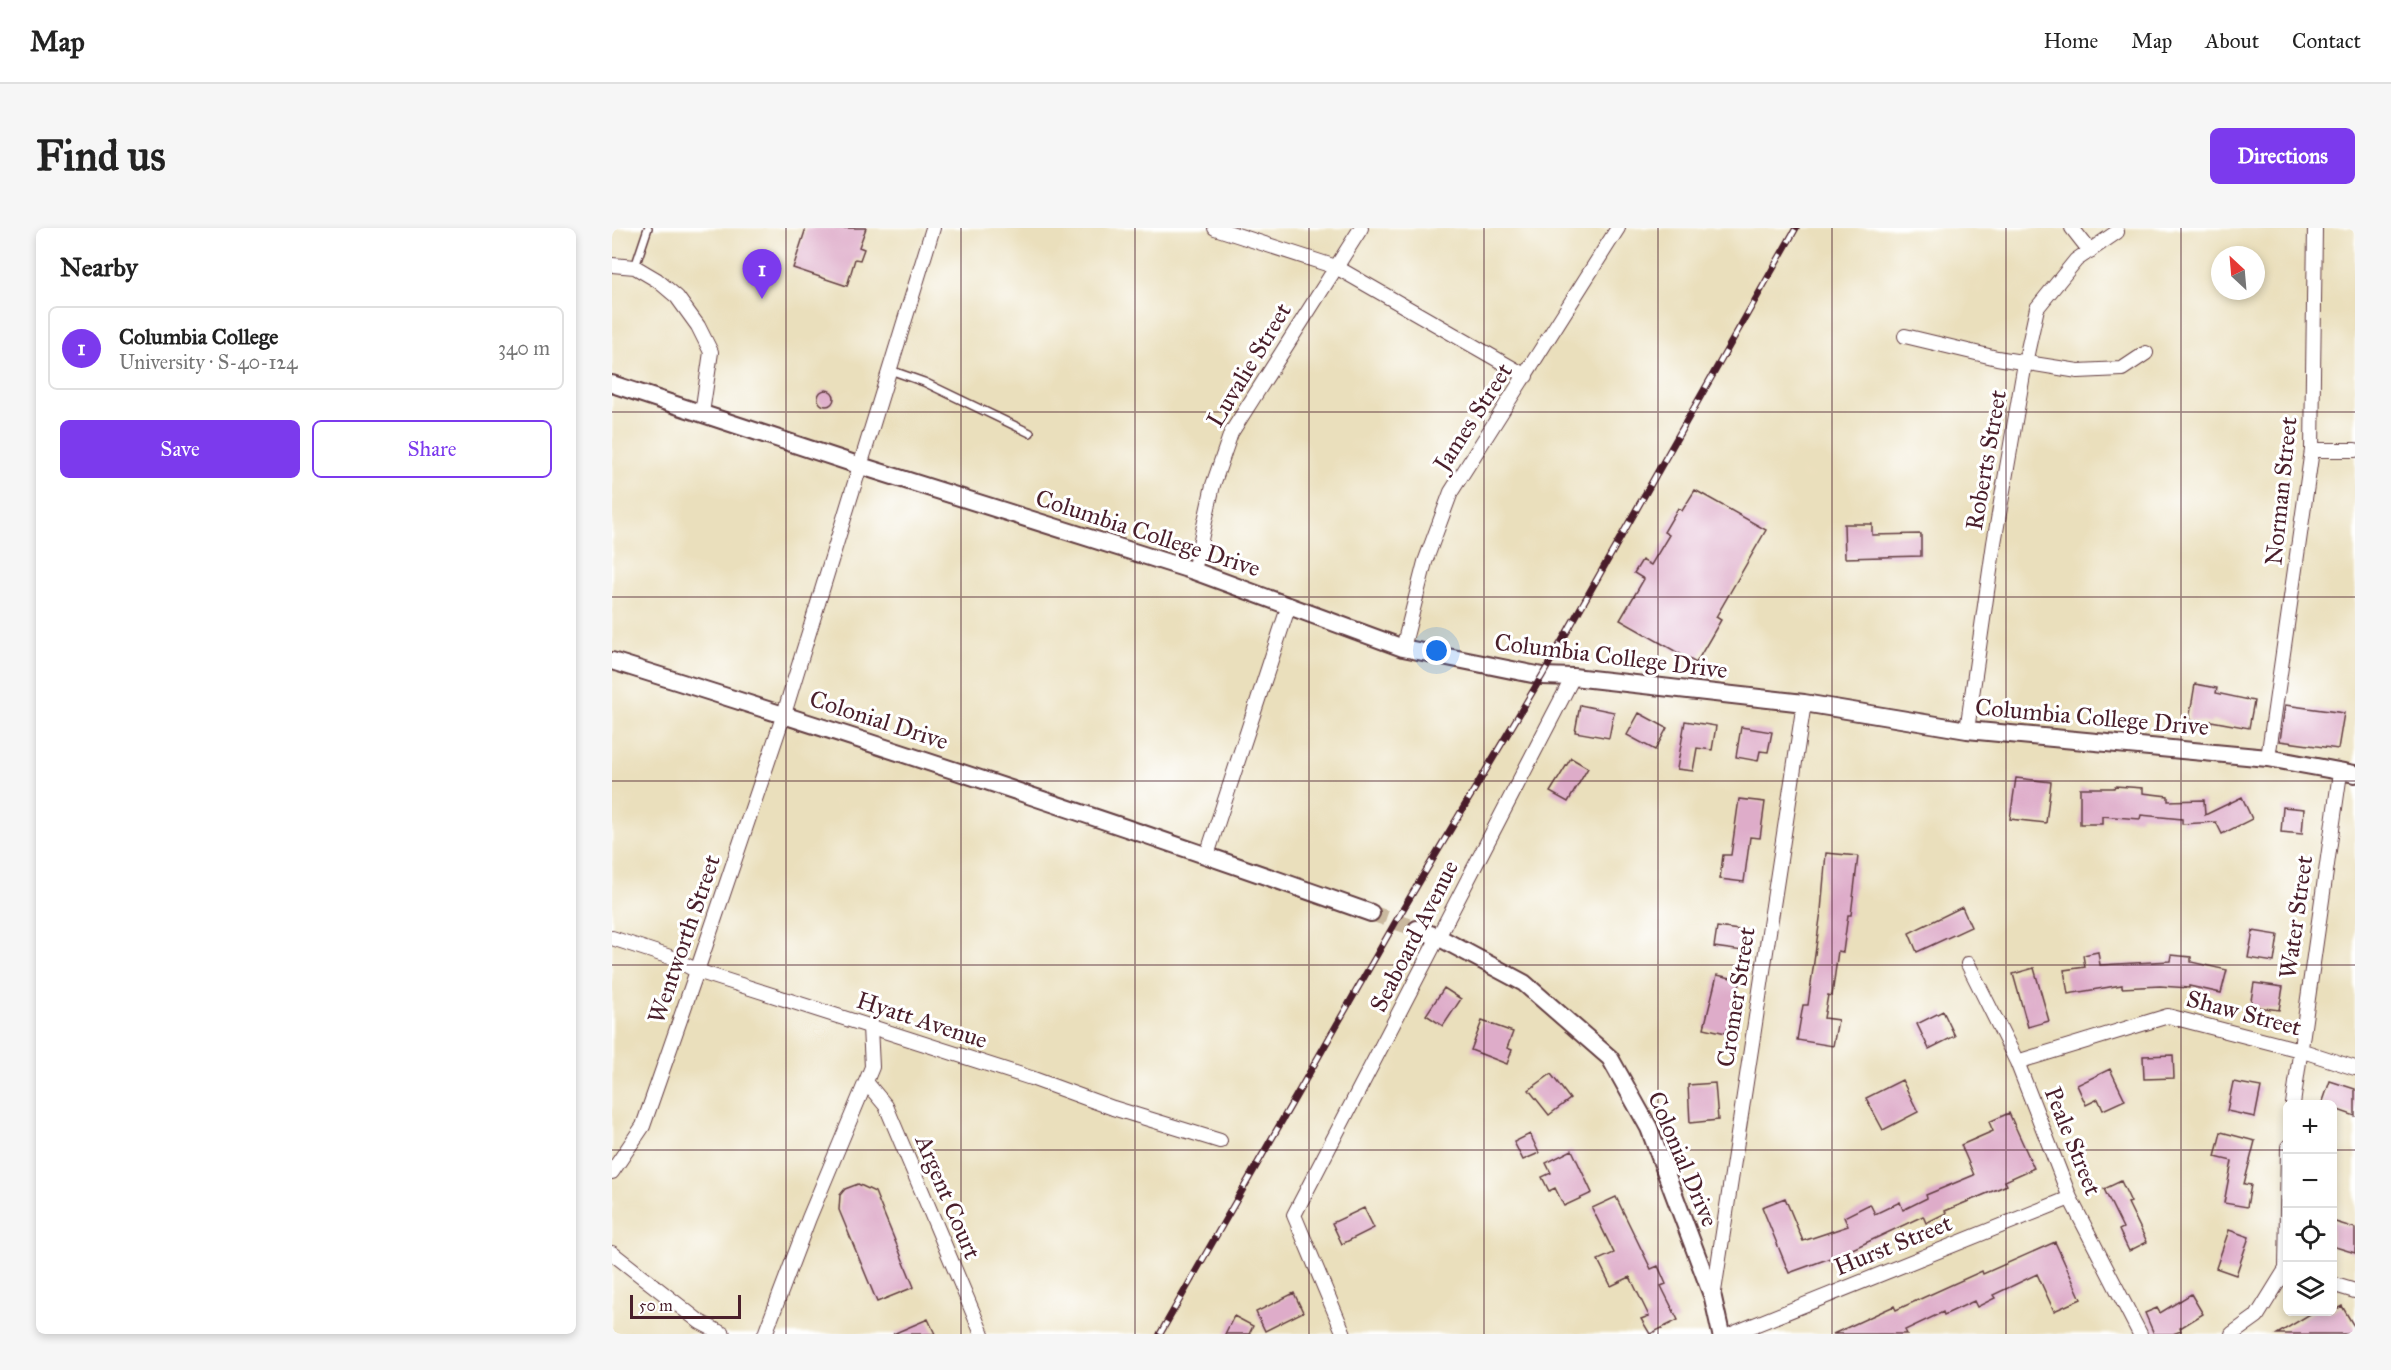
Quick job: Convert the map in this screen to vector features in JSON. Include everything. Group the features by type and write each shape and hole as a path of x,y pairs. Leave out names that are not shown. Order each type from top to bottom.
{"street":[{"name":"Colonial Drive","path":"933,228 784,714 1207,855 1371,913"},
{"path":"1215,228 1336,267 1526,376"},
{"name":"Luvalie Street","path":"1194,572 1213,485 1231,433 1361,228"},
{"name":"James Street","path":"1403,648 1425,562 1451,492 1618,228"},
{"path":"2072,228 2090,251"},
{"name":"Norman Street","path":"2268,758 2312,450 2315,228"},
{"name":"Roberts Street","path":"1967,730 1994,543 2025,363 2037,308 2076,260 2117,232"},
{"path":"612,265 635,267 657,280 677,297 698,326 711,352 702,413"},
{"path":"1905,336 2025,363 2078,371 2122,369 2146,353"},
{"name":"Columbia College Drive","path":"612,384 1194,572 1288,604 1403,648 1542,676 1573,677 1804,703 1967,730 2268,758 2347,773"},
{"path":"2312,450 2355,450"},
{"path":"1207,855 1288,604"},
{"path":"612,661 784,714"},
{"name":"Seaboard Avenue","path":"1344,1334 1294,1215 1573,677"},
{"name":"Cromer Street","path":"1713,1298 1804,703"},
{"name":"Wentworth Street","path":"612,1172 643,1126 784,714"},
{"name":"Water Street","path":"2294,1100 2347,773"},
{"name":"Colonial Drive","path":"1417,929 1438,937 1524,983 1610,1058 1649,1128 1713,1298 1720,1334"},
{"name":"Hyatt Avenue","path":"612,938 674,958 697,971 1220,1141"},
{"name":"Peale Street","path":"1968,963 2017,1062 2070,1198 2140,1334"},
{"name":"Shaw Street","path":"2017,1062 2168,1016 2300,1050 2355,1068"},
{"path":"765,1334 809,1218 872,1067 870,1027"},
{"name":"Argent Court","path":"866,1082 886,1106 982,1334"},
{"path":"2287,1262 2288,1154"},
{"name":"Hurst Street","path":"1732,1334 2070,1198"},
{"path":"612,1253 700,1322 723,1334"},
{"path":"2232,1334 2257,1317 2283,1275"},
{"path":"2337,1286 2355,1291"}],"lane":[{"path":"635,267 648,228"},
{"path":"890,370 924,382 1030,433"}],"building":[{"path":"806,228 866,228 859,247 864,249 860,260 855,259 847,286 793,268"},
{"path":"826,390 834,398 826,406 818,398"},
{"path":"1695,490 1766,530 1716,617 1721,620 1696,663 1620,620 1644,579 1634,573 1642,560 1651,565 1669,535 1664,532 1678,508 1682,511"},
{"path":"1844,524 1872,524 1872,535 1921,534 1921,556 1845,558"},
{"path":"2195,684 2217,688 2216,693 2254,701 2249,728 2211,721 2211,724 2189,720"},
{"path":"1580,705 1614,712 1609,738 1575,732"},
{"path":"2285,705 2344,713 2338,749 2280,741"},
{"path":"1639,713 1667,728 1655,750 1627,735"},
{"path":"1685,721 1716,726 1712,750 1697,748 1693,771 1677,769"},
{"path":"1741,727 1772,732 1768,752 1760,751 1758,761 1736,757"},
{"path":"1571,758 1588,768 1568,802 1550,792"},
{"path":"2016,778 2051,782 2046,823 2010,819"},
{"path":"2115,786 2143,788 2143,793 2168,796 2168,801 2204,800 2205,815 2242,797 2252,819 2222,834 2216,822 2182,824 2182,819 2141,815 2140,819 2102,816 2102,824 2080,824 2080,788 2114,788"},
{"path":"1739,799 1765,802 1760,838 1750,837 1744,882 1720,879 1723,855 1731,855"},
{"path":"2283,807 2304,809 2302,834 2281,832"},
{"path":"1826,853 1858,856 1851,915 1848,915 1843,952 1838,951 1832,996 1828,995 1824,1018 1838,1020 1833,1046 1797,1040 1803,1005 1808,1005 1821,911"},
{"path":"1962,907 1971,927 1917,952 1909,933"},
{"path":"1717,927 1746,931 1743,951 1714,947"},
{"path":"2253,931 2278,935 2274,962 2248,958"},
{"path":"2098,952 2100,965 2170,961 2171,955 2191,957 2191,962 2227,970 2221,993 2189,986 2189,988 2160,986 2122,988 2122,985 2068,994 2064,970 2085,967 2083,955"},
{"path":"2034,968 2049,1021 2028,1027 2013,974"},
{"path":"1717,975 1741,980 1726,1033 1704,1028"},
{"path":"2254,983 2283,987 2279,1010 2250,1006"},
{"path":"1444,988 1461,999 1443,1026 1426,1015"},
{"path":"1943,1011 1955,1036 1929,1049 1917,1024"},
{"path":"1482,1021 1513,1032 1507,1048 1512,1050 1507,1064 1471,1050"},
{"path":"2173,1055 2174,1078 2144,1079 2143,1056"},
{"path":"2110,1069 2125,1100 2103,1110 2098,1099 2086,1105 2077,1085"},
{"path":"1551,1074 1570,1099 1549,1115 1529,1090"},
{"path":"1902,1080 1918,1112 1883,1130 1866,1098"},
{"path":"2330,1081 2355,1089 2355,1116 2337,1110 2337,1100 2323,1100"},
{"path":"2233,1082 2261,1087 2255,1117 2227,1111"},
{"path":"1715,1083 1718,1120 1690,1123 1688,1085"},
{"path":"2009,1113 2034,1168 2005,1181 2007,1185 1945,1211 1946,1213 1926,1223 1923,1216 1844,1253 1789,1273 1762,1207 1785,1198 1803,1241 1848,1226 1844,1217 1870,1204 1875,1214 1900,1202 1903,1210 1927,1198 1926,1195 1974,1175 1961,1145 1993,1131 1989,1122"},
{"path":"2221,1132 2255,1141 2244,1184 2251,1185 2247,1207 2224,1203 2232,1161 2215,1157"},
{"path":"1530,1134 1539,1153 1523,1160 1514,1142"},
{"path":"1572,1150 1592,1193 1564,1206 1555,1188 1549,1191 1542,1177 1551,1173 1546,1163"},
{"path":"2121,1181 2131,1202 2128,1203 2147,1242 2129,1251 2119,1230 2123,1228 2104,1189"},
{"path":"858,1184 875,1192 914,1287 877,1302 839,1210 840,1195 845,1189"},
{"path":"1616,1197 1651,1269 1658,1266 1666,1284 1661,1286 1678,1320 1650,1334 1641,1319 1649,1316 1630,1277 1611,1286 1598,1260 1614,1253 1592,1208"},
{"path":"1364,1208 1374,1228 1342,1244 1332,1223"},
{"path":"2337,1223 2355,1228 2355,1253 2337,1248"},
{"path":"2229,1230 2249,1237 2236,1275 2216,1268"},
{"path":"2055,1242 2081,1299 2054,1311 2037,1274 1993,1295 1995,1298 1977,1307 1974,1301 1944,1315 1943,1312 1905,1330 1907,1334 1833,1334 1894,1306 1896,1310 1982,1271 1983,1274"},
{"path":"1294,1293 1303,1312 1265,1331 1256,1312"},
{"path":"2191,1294 2203,1314 2180,1328 2181,1331 2173,1334 2154,1334 2145,1313 2157,1308 2160,1313"},
{"path":"2342,1306 2355,1328 2355,1334 2277,1334 2307,1316 2337,1316 2337,1309"},
{"path":"1234,1316 1253,1326 1249,1334 1225,1334"},
{"path":"928,1319 935,1334 893,1334"}],"tunnel":[{"path":"1371,913 1417,929"}],"railway":[{"path":"1160,1334 1399,916 1542,676 1796,228"}],"place":[{"name":"Columbia College","path":"762,299"}]}
